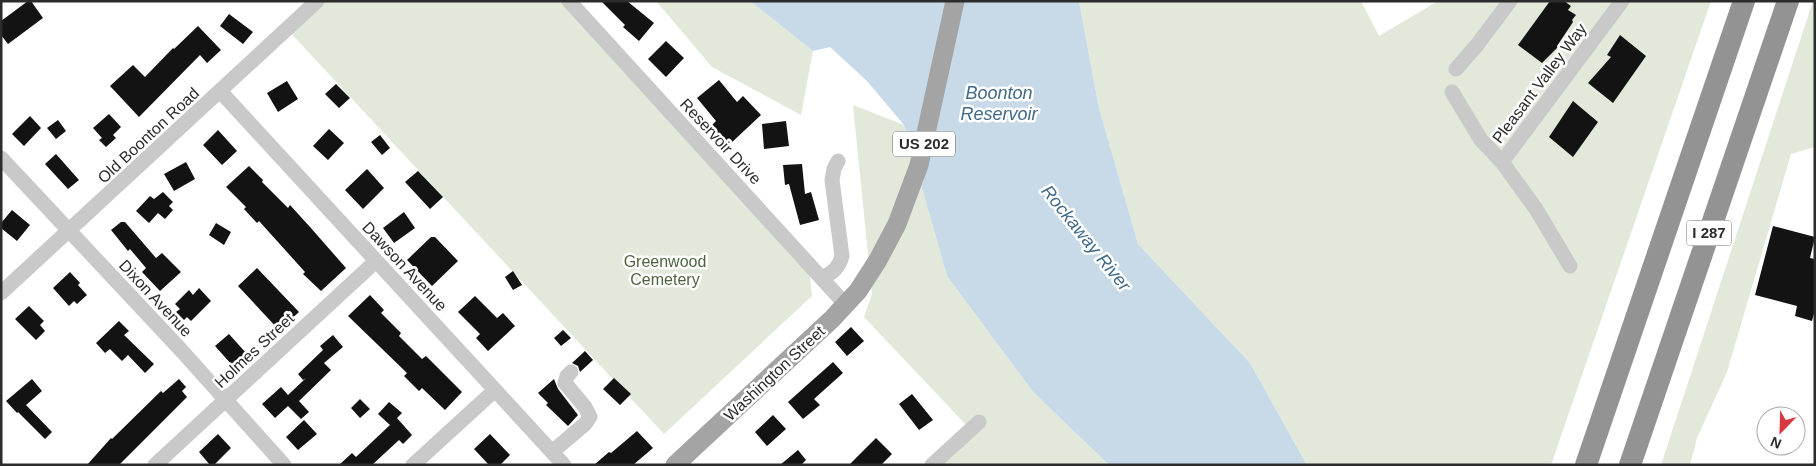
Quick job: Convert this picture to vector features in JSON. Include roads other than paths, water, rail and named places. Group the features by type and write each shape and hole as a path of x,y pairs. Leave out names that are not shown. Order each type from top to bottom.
{"highway":[{"name":"I 287","path":"1586,465 1744,1"},
{"name":"I 287","path":"1630,465 1788,1"}],"main road":[{"name":"Washington Street","path":"675,465 846,304 868,277 888,242 913,184 921,157 955,1"}],"street":[{"name":"Old Boonton Road","path":"1,293 317,1"},
{"name":"Reservoir Drive","path":"569,1 846,304"},
{"path":"1456,69 1477,45 1510,1"},
{"name":"Pleasant Valley Way","path":"1502,162 1622,1"},
{"name":"Dawson Avenue","path":"220,91 564,465"},
{"path":"1452,92 1481,140 1502,162 1536,209 1570,266"},
{"name":"Dixon Avenue","path":"1,158 284,465"},
{"path":"822,278 840,265 842,256 832,180 838,161"},
{"name":"Holmes Street","path":"155,465 376,261"},
{"path":"552,452 585,424 590,417 585,407 565,384 571,372"},
{"path":"413,465 495,390"},
{"path":"932,465 979,422"}],"water":[{"name":"Boonton Reservoir","path":"750,1 1079,1 1099,108 1138,244 1250,363 1307,465 1109,465 1033,392 947,276 904,125 867,81 830,47 813,51"}],"water label":[{"name":"Rockaway River","path":"1086,238"}],"park label":[{"name":"Greenwood Cemetery","path":"665,270"}]}
